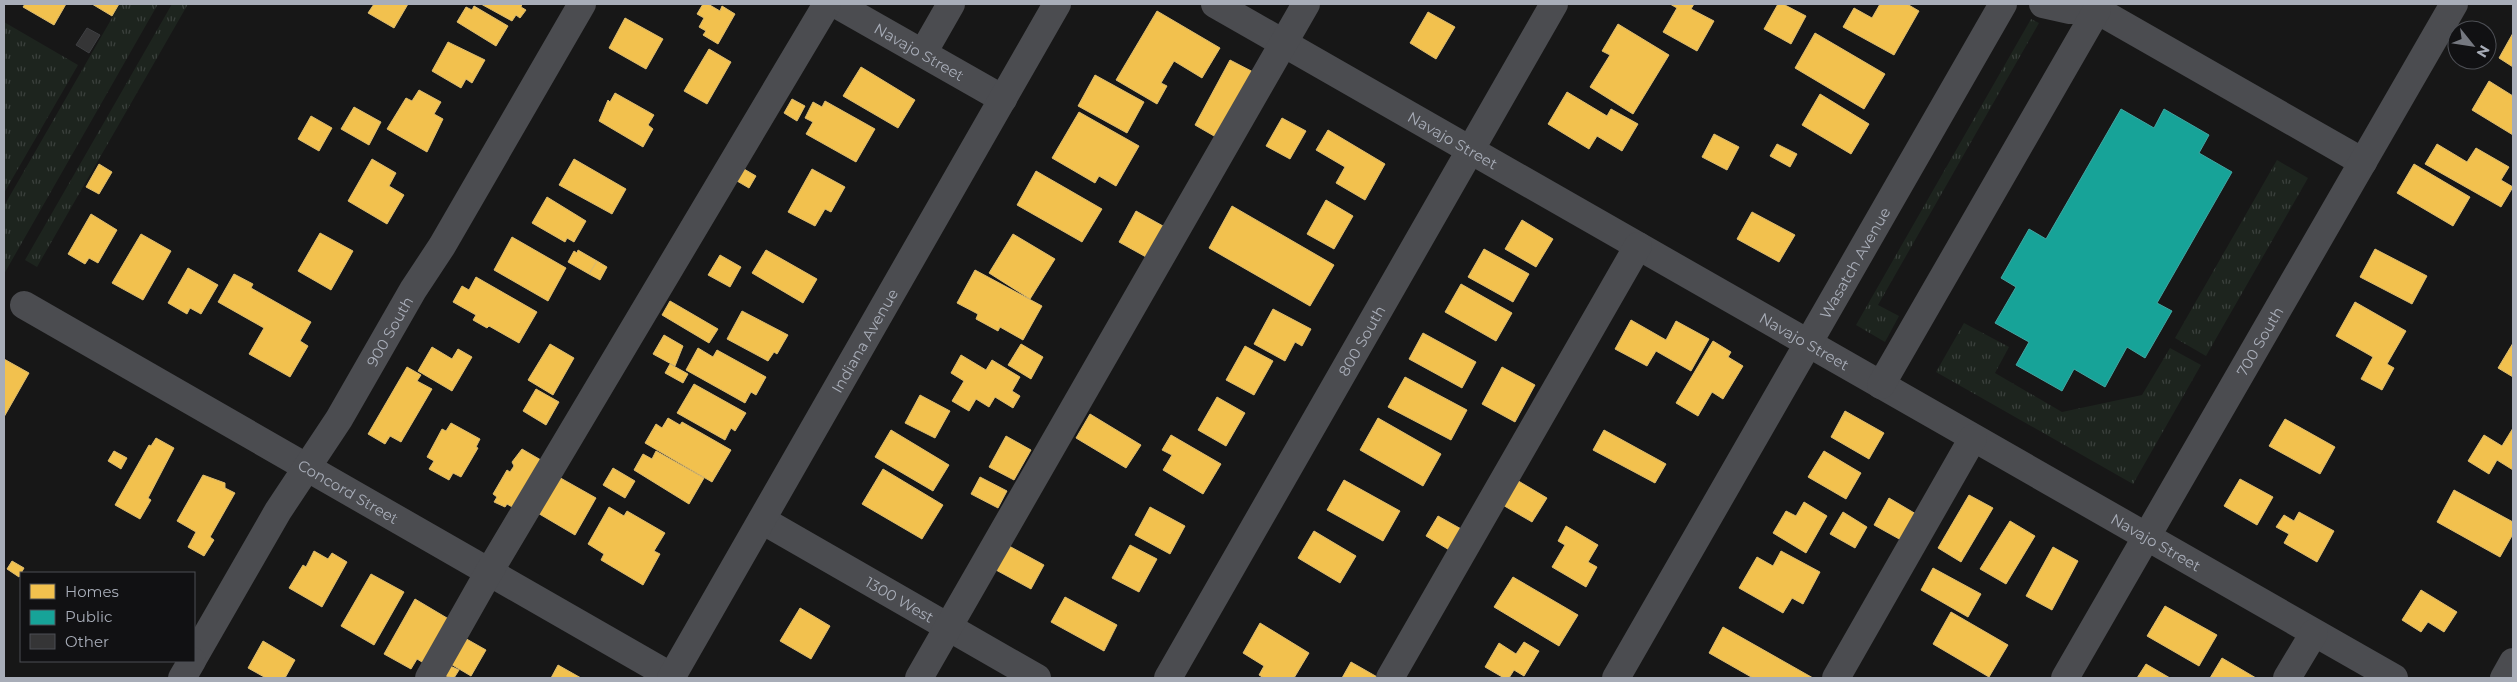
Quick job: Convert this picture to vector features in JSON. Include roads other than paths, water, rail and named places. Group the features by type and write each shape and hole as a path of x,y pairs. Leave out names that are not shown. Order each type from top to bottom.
{"street":[{"name":"900 South","path":"195,655 278,511 339,419 413,290 442,246 582,4"},
{"path":"429,678 489,572 827,4"},
{"name":"Navajo Street","path":"836,4 1003,99"},
{"path":"923,53 951,4"},
{"name":"Indiana Avenue","path":"672,677 1057,4"},
{"name":"Navajo Street","path":"1215,4 2394,678"},
{"path":"919,678 1306,4"},
{"name":"800 South","path":"1168,678 1554,4"},
{"name":"Wasatch Avenue","path":"1616,678 2003,4"},
{"path":"2043,4 2070,10 2097,10 2363,162"},
{"name":"700 South","path":"2065,678 2454,4"},
{"path":"1881,385 2097,10"},
{"path":"1390,678 1638,246"},
{"name":"Concord Street","path":"24,305 672,677"},
{"path":"1836,678 1973,438"},
{"name":"1300 West","path":"762,520 1038,678"},
{"path":"2287,678 2314,633"},
{"path":"182,678 191,662"},
{"path":"2504,678 2513,662"}]}
